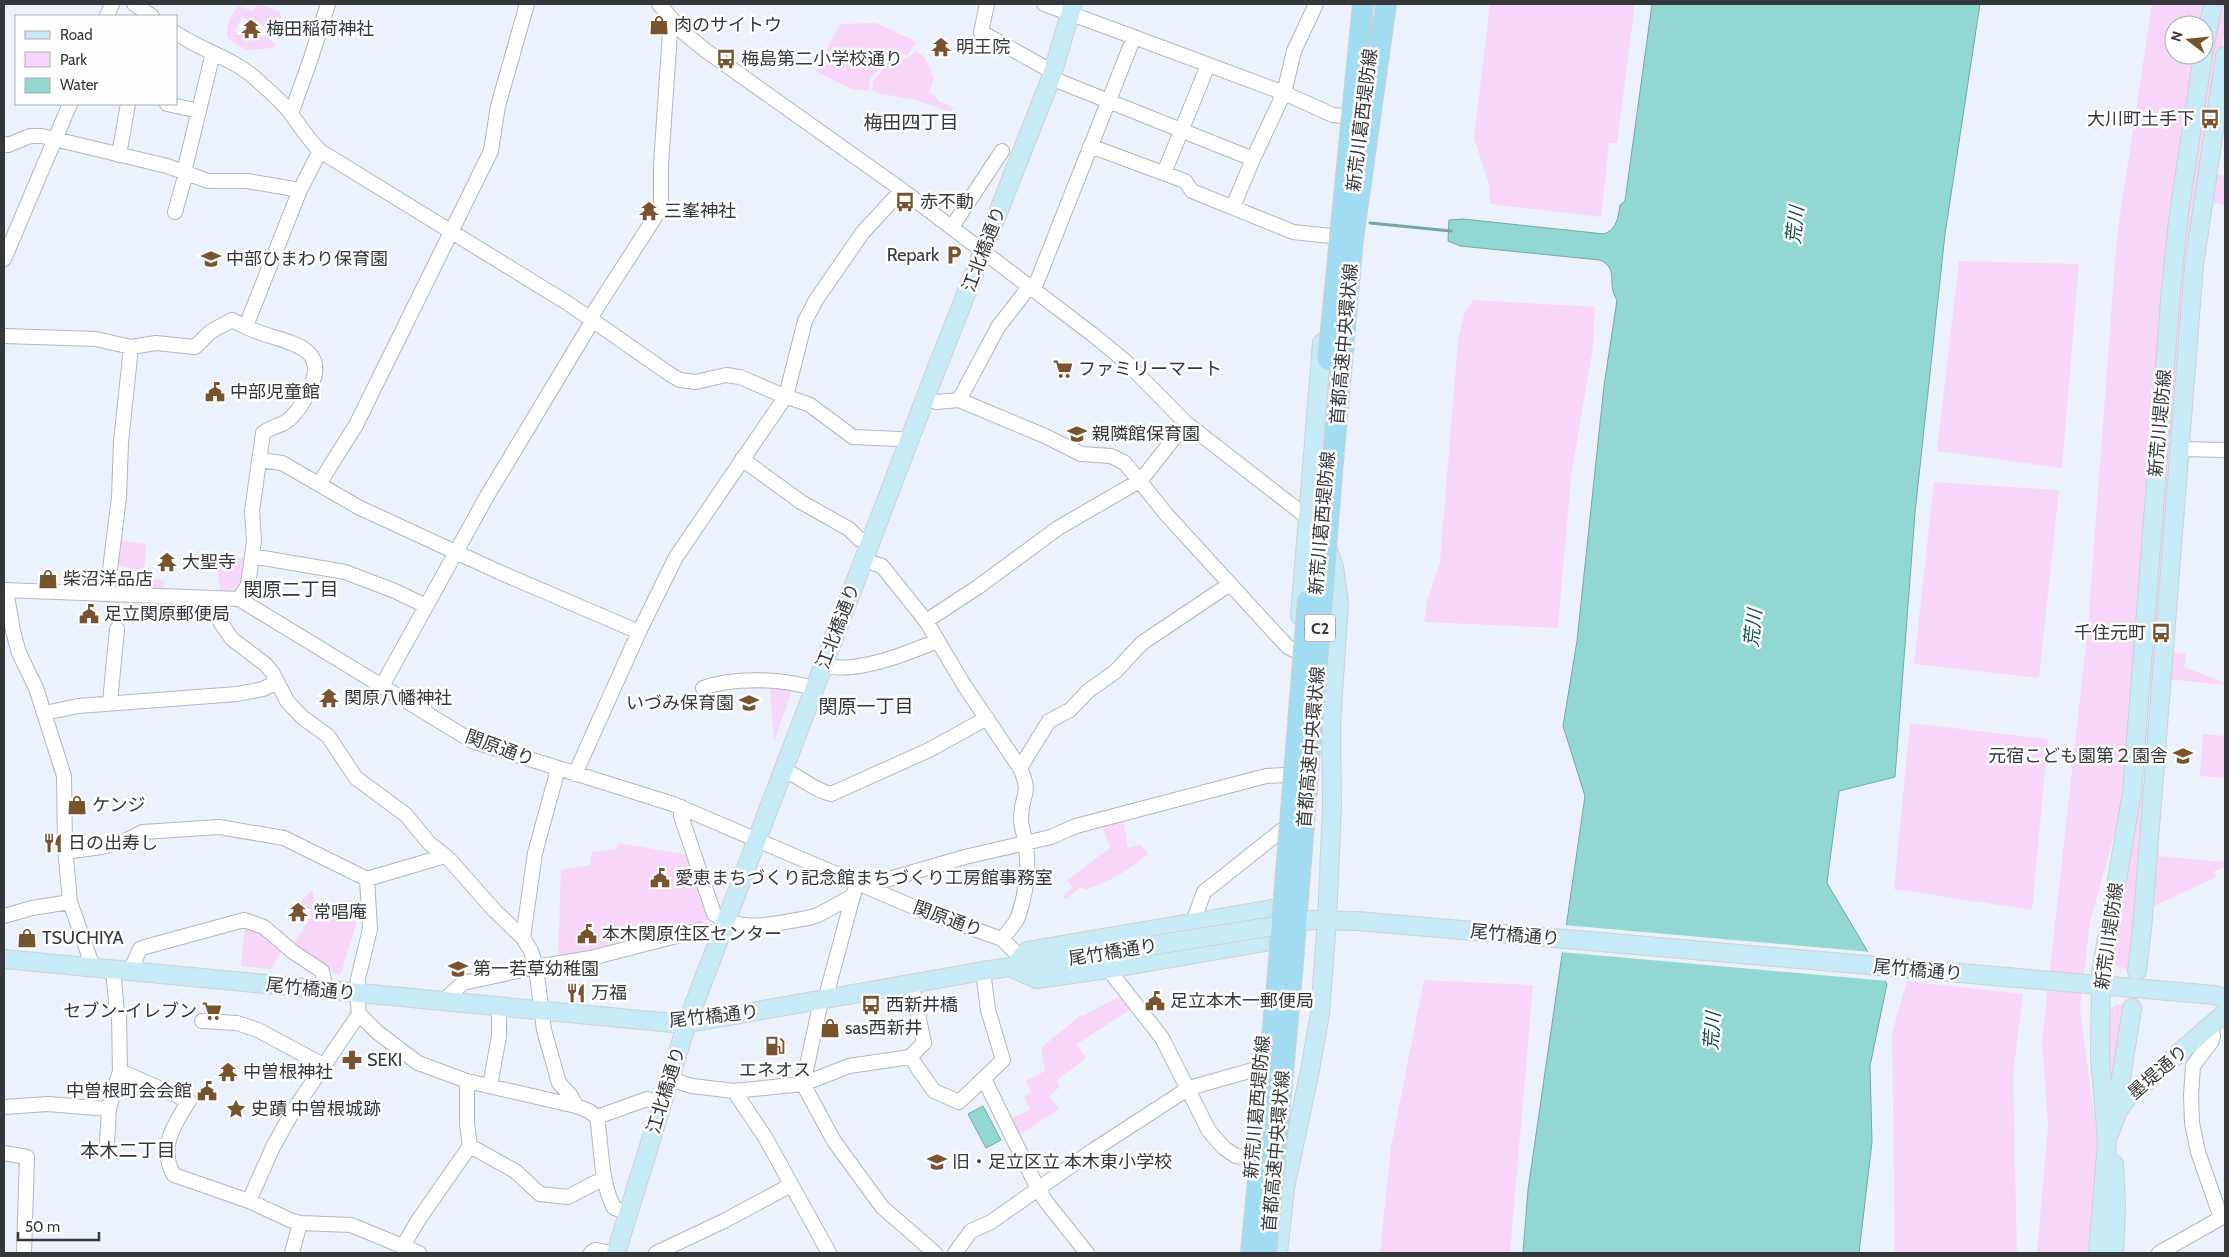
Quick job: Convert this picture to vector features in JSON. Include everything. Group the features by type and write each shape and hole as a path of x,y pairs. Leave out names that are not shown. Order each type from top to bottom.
{"highway":[{"name":"首都高速中央環状線","path":"1251,1253 1278,975 1330,346 1363,4"},
{"name":"首都高速中央環状線","path":"1266,1253 1291,986 1332,473 1353,239 1386,4"}],"main road":[{"name":"新荒川葛西堤防線","path":"1282,907 1282,830 1331,236 1354,4"},
{"name":"新荒川葛西堤防線","path":"1260,1253 1282,907 1348,237 1376,4"},
{"name":"江北橋通り","path":"614,1253 687,1023 908,443 1052,75 1072,9"},
{"name":"新荒川堤防線","path":"2137,971 2142,929 2194,265 2225,56"},
{"name":"新荒川堤防線","path":"2098,1253 2107,1142 2092,985 2102,958 2132,792 2171,288 2179,213 2201,65"},
{"path":"1278,1253 1285,1188 1320,1014 1319,920 1332,806 1331,724 1339,603 1334,566 1320,534 1307,517"},
{"name":"新荒川堤防線","path":"2132,792 2141,784 2144,775 2151,702 2153,694 2161,684"},
{"path":"1280,940 1037,979 1020,964 1027,951 1282,907"},
{"name":"尾竹橋通り","path":"4,959 499,1007 687,1023 823,1001 1020,964 1319,920 1357,921 2215,995 2225,998"},
{"name":"新荒川葛西堤防線","path":"1244,1253 1260,1068 1280,940"},
{"path":"2113,1120 2124,1065 2132,1008"},
{"name":"墨堤通り","path":"2107,1142 2113,1120 2128,1097 2225,1013"},
{"name":"新荒川堤防線","path":"2107,1142 2115,1169 2114,1253"}],"street":[{"path":"134,4 150,15"},
{"path":"291,114 312,58 328,4"},
{"path":"319,484 356,425 490,151 498,106 527,4"},
{"path":"659,4 704,50 902,190 1125,361 1186,423 1307,517"},
{"path":"987,4 981,32 1052,75 1108,102 1253,159"},
{"path":"1044,4 1072,9 1134,37 1284,93 1333,115 1343,116"},
{"path":"1234,207 1253,159 1284,93 1294,51 1316,4"},
{"path":"382,686 487,496 592,319 594,312 661,208 661,164 672,18"},
{"path":"178,34 235,63 256,79 291,114 310,141 320,151 592,319 680,380 696,382 726,374 740,376 810,405 853,437 899,439 908,443"},
{"path":"960,400 998,327 1032,288 1134,37"},
{"path":"174,212 213,53"},
{"path":"1164,173 1183,131 1208,65"},
{"path":"4,260 70,105"},
{"path":"119,155 128,105"},
{"path":"172,105 199,111"},
{"path":"4,144 8,145 30,136 56,139 167,166 208,181 247,181 300,190"},
{"path":"1090,146 1185,181 1192,191 1293,232 1331,236"},
{"path":"246,326 300,190 320,151"},
{"path":"952,227 1002,151"},
{"path":"575,774 639,632 676,557 786,396 805,321 820,294 862,232 902,190"},
{"path":"4,336 96,340 131,347 156,343 195,347 223,324 232,320 261,334 301,346 316,364 315,376 303,402 287,420 263,433 252,510 254,541 248,584 238,599 5,590 19,653 36,688 64,776 65,852 70,902 93,967"},
{"path":"107,594 119,497 121,442 131,347"},
{"path":"926,398 936,402 960,400 1045,436 1081,454 1112,456 1125,463 1141,480 1166,514 1230,584 1288,647 1298,652"},
{"path":"926,621 978,587 1058,528 1141,480 1186,423"},
{"path":"2180,449 2225,450"},
{"path":"742,459 800,502 849,529 859,539 870,542"},
{"path":"259,460 282,463 360,508 639,632"},
{"path":"252,556 345,572 395,591 426,606"},
{"path":"864,560 882,566 926,621 937,641 1020,768 1026,782 1021,826 1026,842 1028,870 1017,919 1002,939 1020,964"},
{"path":"1020,768 1049,721 1070,710 1088,691 1115,672 1142,643 1230,584"},
{"path":"214,599 221,623 232,639 265,664 277,682 286,701 302,718 328,736 356,778 406,815 429,843 445,856 494,910 523,938 531,951 536,967 544,1030 559,1083 576,1106"},
{"name":"関原通り","path":"238,599 472,741 681,807 858,888 1002,939"},
{"path":"110,702 117,630"},
{"path":"824,665 842,669 898,658 937,641"},
{"path":"703,688 714,684 768,680 803,684 815,688"},
{"path":"44,714 78,706 110,702 238,694 263,689 277,682"},
{"path":"784,770 806,780 817,791 831,794 929,750 987,718"},
{"path":"523,938 535,853 558,769"},
{"path":"443,1001 463,983 536,967 591,958 700,930 745,927 818,916 858,888 965,857 1051,837 1076,826 1266,776 1287,775"},
{"path":"681,807 681,816 714,914 722,928"},
{"path":"65,852 101,847 127,840 143,832 219,827 284,838 367,879 445,856"},
{"path":"1193,922 1204,892 1215,881 1282,830"},
{"path":"367,879 371,912 370,928 357,993 360,1014 377,1032 418,1063 467,1081 576,1106 589,1111 597,1117 604,1178 614,1208 628,1213"},
{"path":"858,888 823,1001 802,1084 834,1141 882,1207 935,1253"},
{"path":"4,916 32,908 70,902"},
{"path":"107,1143 109,1109 120,1071 119,1015 117,1013 121,970 140,949 244,920 264,927 293,952 322,970 326,990"},
{"path":"1108,969 1162,1038 1189,1088 1209,1131 1224,1148 1236,1156 1253,1158"},
{"path":"910,1057 934,1091 960,1102 1003,1060 988,1010 983,971"},
{"path":"669,1080 692,1086 734,1091 802,1084 849,1066 910,1057 924,1043 912,985"},
{"path":"490,1086 499,1036 499,1007"},
{"path":"249,1201 272,1147 323,1065 360,1014"},
{"path":"202,1021 237,1023 258,1030 323,1065"},
{"path":"2159,1253 2221,1218 2198,1152 2192,1122 2190,1095 2193,1066 2212,1041 2213,1036 2210,1026"},
{"path":"955,1253 971,1231 991,1222 1092,1151 1189,1088 1260,1068"},
{"path":"120,1071 152,1083 189,1101 176,1122 166,1152 169,1168 174,1175 249,1201 283,1218 300,1223 351,1225 411,1251 419,1219 470,1146 467,1124 467,1081"},
{"path":"984,1079 1038,1190 1087,1253"},
{"path":"734,1091 766,1138 828,1253"},
{"path":"597,1117 648,1099 661,1103"},
{"path":"4,1107 48,1104 109,1109"},
{"path":"470,1146 515,1171 540,1194 568,1197 604,1178"},
{"path":"4,1152 27,1156 24,1253"},
{"path":"656,1253 724,1221 791,1185"},
{"path":"292,1253 297,1243 300,1223"},
{"path":"591,1253 595,1250 614,1253"}],"green space":[{"path":"258,4 279,11 283,25 278,31 269,32 264,27 242,17 235,31 256,40 260,36 267,37 276,44 273,48 246,50 228,39 228,25 238,6 253,11"},
{"path":"1490,4 1635,4 1617,143 1609,143 1601,217 1490,204 1489,185 1474,138"},
{"path":"2152,4 2203,4 2201,15 2164,15 2164,65 2194,65 2125,796 2090,922 2080,1008 2098,1146 2088,1253 2037,1253 2048,1126 2042,1041 2088,626 2117,235"},
{"path":"2220,4 2225,4 2225,28 2215,89 2155,680 2149,690 2176,295 2211,65 2214,65 2214,44"},
{"path":"876,23 917,42 907,56 895,50 870,79 868,91 851,89 816,71 840,24"},
{"path":"917,51 925,58 934,79 929,93 936,96 938,101 953,107 951,112 912,99 876,93 872,90 873,81 889,62 905,59"},
{"path":"2215,174 2225,176 2225,206 2209,201"},
{"path":"1959,261 2079,264 2062,468 1937,451"},
{"path":"1473,300 1595,307 1593,347 1571,477 1558,628 1424,622 1428,598 1440,562 1458,341 1464,314"},
{"path":"1934,482 2059,490 2039,678 1914,664"},
{"path":"118,540 146,544 144,578 164,580 163,591 130,589 131,568 115,565"},
{"path":"218,556 247,558 244,582 235,594 221,593 217,568"},
{"path":"2170,652 2186,654 2184,667 2225,683 2225,685 2167,679"},
{"path":"770,688 792,690 774,742 774,741"},
{"path":"1910,723 2048,739 2032,910 1894,889"},
{"path":"2203,734 2225,736 2225,778 2200,776"},
{"path":"2147,782 2141,866 2128,969 2119,968 2112,960 2141,793"},
{"path":"1123,819 1128,848 1141,845 1148,854 1118,875 1085,890 1081,887 1066,899 1063,895 1072,888 1067,880 1110,848 1101,823"},
{"path":"619,843 689,855 710,919 558,958 561,870 590,865 592,852 616,849"},
{"path":"2158,856 2223,862 2225,867 2214,871 2216,877 2152,907"},
{"path":"313,890 314,904 351,900 356,904 356,925 340,976 291,946 310,919 311,913 300,902"},
{"path":"245,927 258,930 282,950 271,969 241,966"},
{"path":"1424,980 1533,985 1510,1253 1380,1253 1391,1147"},
{"path":"1907,981 2023,994 2013,1075 2017,1253 1895,1253 1892,1034"},
{"path":"1122,995 1133,1008 1077,1044 1086,1058 1057,1080 1059,1087 1049,1097 1059,1109 1016,1137 1007,1120 1030,1110 1024,1097 1031,1093 1026,1081 1045,1071 1041,1048 1081,1015 1083,1016"},
{"path":"2116,1004 2128,1005 2114,1075 2109,1074 2108,1011"}],"water":[{"name":"荒川","path":"1652,4 1980,4 1945,234 1915,513 1895,777 1839,791 1827,883 1887,984 1870,1066 1872,1142 1859,1253 1523,1253 1528,1190 1585,796 1563,726 1577,641 1604,386 1617,300 1614,294 1610,268 1600,260 1460,246 1448,241 1449,220 1463,219 1604,234 1612,229 1617,219 1620,205 1625,201"},
{"path":"983,1106 1001,1140 986,1148 968,1114"}],"pier":[{"path":"1564,925 1871,952 1888,981 1560,952"}],"waterway":[{"path":"1370,223 1451,231"}],"place":[{"name":"肉のサイトウ","path":"659,25"},
{"name":"梅田稲荷神社","path":"251,29"},
{"name":"明王院","path":"941,47"},
{"name":"梅島第二小学校通り","path":"726,59"},
{"name":"大川町土手下","path":"2210,119"},
{"name":"赤不動","path":"905,202"},
{"name":"三峯神社","path":"649,211"},
{"name":"Repark","path":"954,255"},
{"name":"中部ひまわり保育園","path":"211,259"},
{"name":"ファミリーマート","path":"1063,369"},
{"name":"中部児童館","path":"215,392"},
{"name":"親隣館保育園","path":"1077,434"},
{"name":"大聖寺","path":"167,562"},
{"name":"柴沼洋品店","path":"48,579"},
{"name":"足立関原郵便局","path":"89,614"},
{"name":"千住元町","path":"2161,633"},
{"name":"関原八幡神社","path":"329,698"},
{"name":"いづみ保育園","path":"749,703"},
{"name":"元宿こども園第２園舎","path":"2183,756"},
{"name":"ケンジ","path":"77,805"},
{"name":"日の出寿し","path":"53,843"},
{"name":"愛恵まちづくり記念館まちづくり工房館事務室","path":"660,878"},
{"name":"常唱庵","path":"298,912"},
{"name":"本木関原住区センター","path":"587,934"},
{"name":"TSUCHIYA","path":"27,938"},
{"name":"第一若草幼稚園","path":"458,969"},
{"name":"万福","path":"576,993"},
{"name":"足立本木一郵便局","path":"1155,1001"},
{"name":"西新井橋","path":"871,1005"},
{"name":"セブン-イレブン","path":"212,1011"},
{"name":"sas西新井","path":"830,1028"},
{"name":"エネオス","path":"775,1046"},
{"name":"SEKI","path":"352,1060"},
{"name":"中曽根神社","path":"228,1072"},
{"name":"中曽根町会会館","path":"207,1091"},
{"name":"史蹟 中曽根城跡","path":"236,1109"},
{"name":"旧・足立区立 本木東小学校","path":"937,1162"}],"district":[{"name":"梅田四丁目","path":"911,122"},
{"name":"関原二丁目","path":"291,589"},
{"name":"関原一丁目","path":"866,706"},
{"name":"本木二丁目","path":"128,1150"}]}
